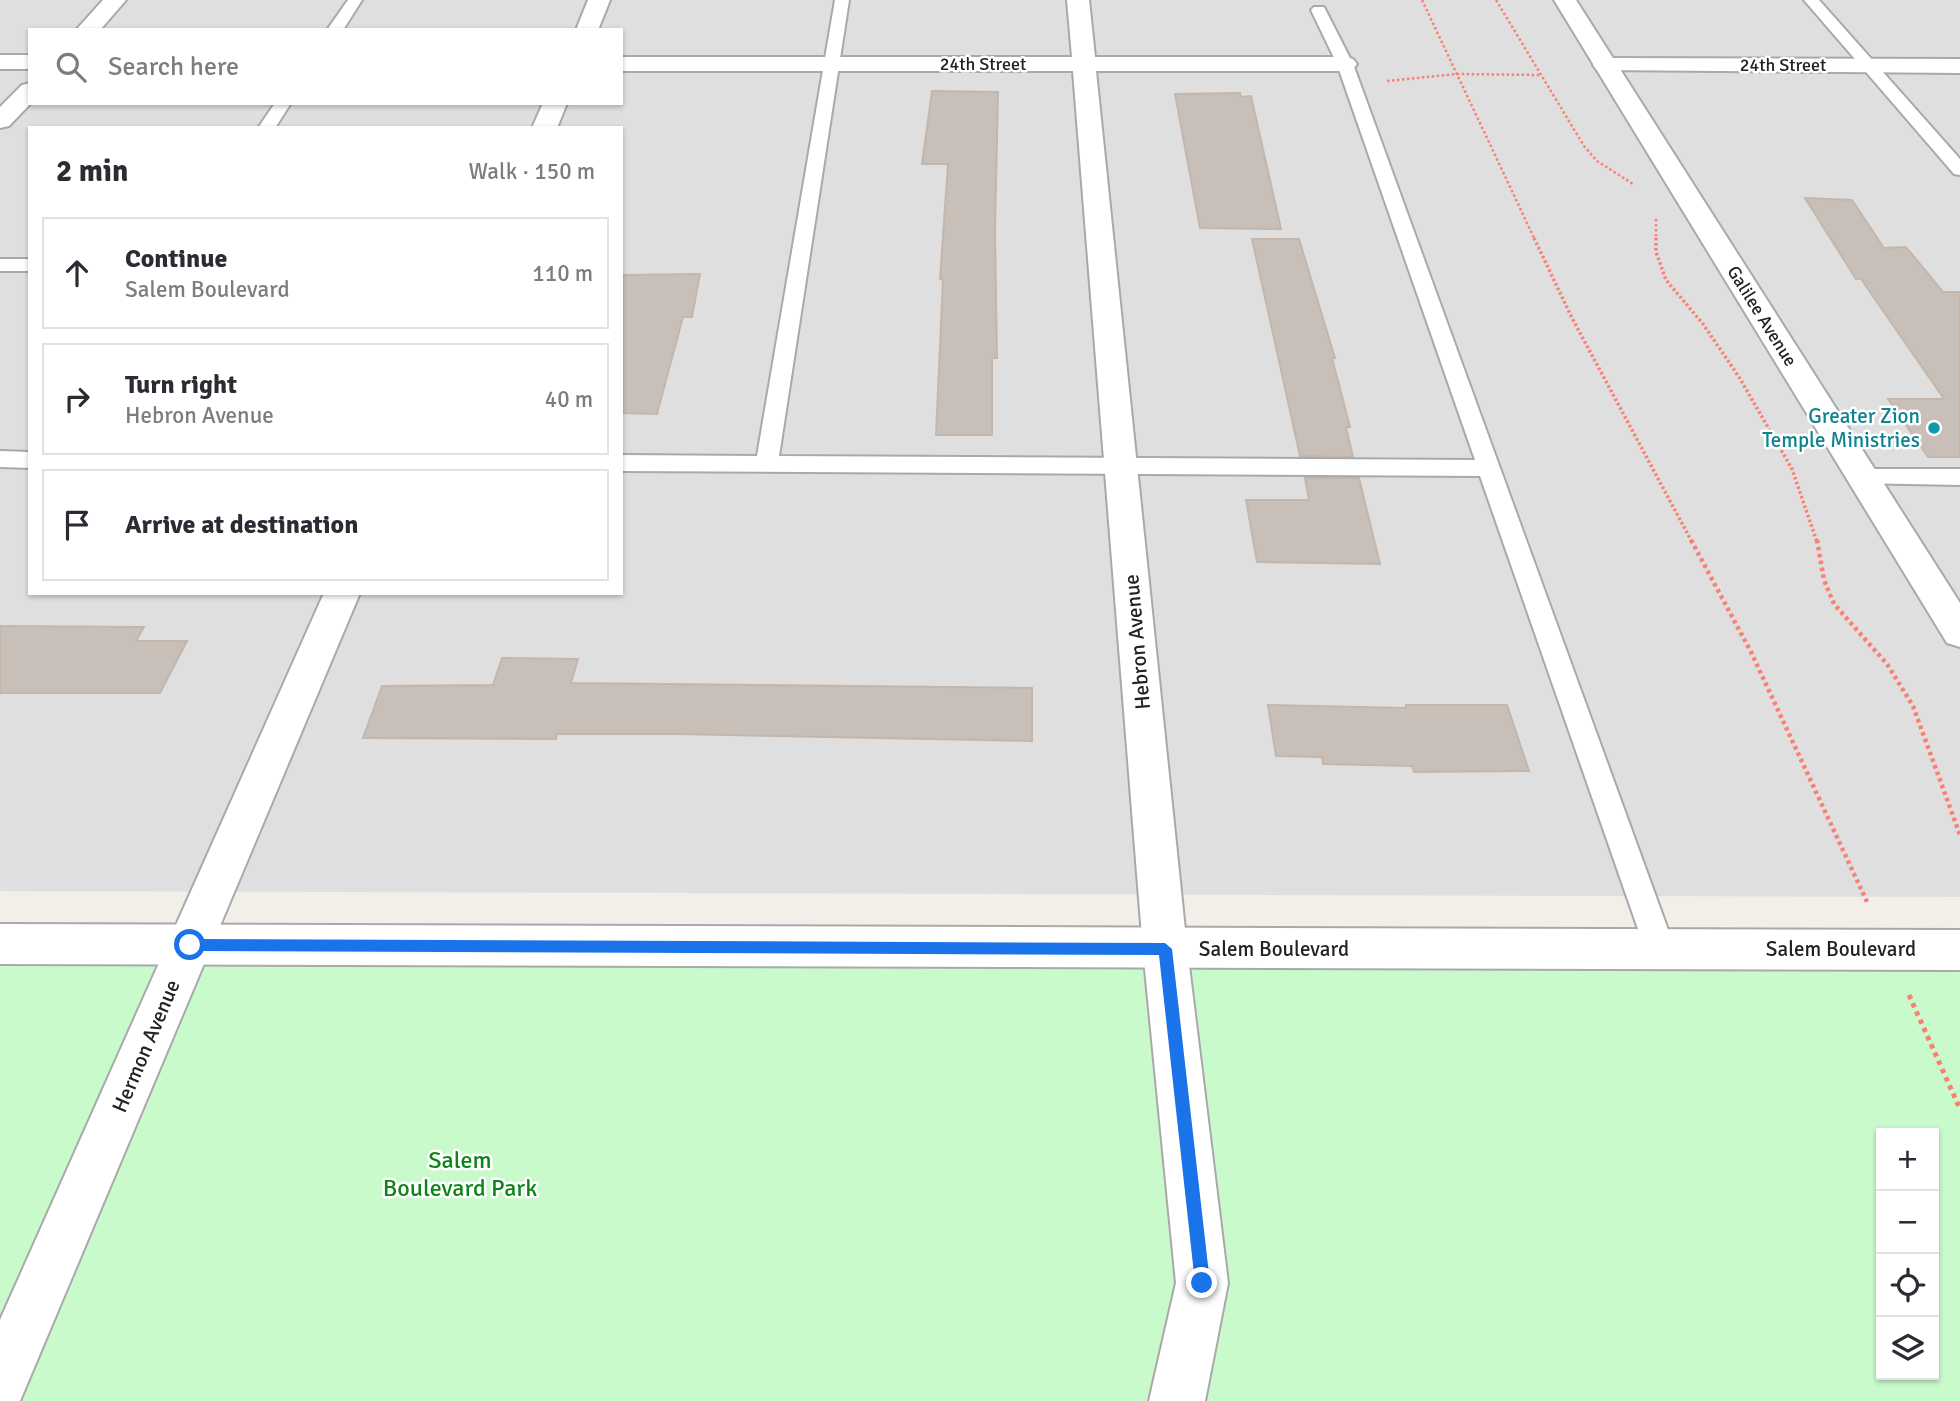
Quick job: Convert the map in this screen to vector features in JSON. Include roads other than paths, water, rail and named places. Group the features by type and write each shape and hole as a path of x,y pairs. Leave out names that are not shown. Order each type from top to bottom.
{"street":[{"path":"89,28 115,0"},
{"path":"588,28 599,0"},
{"name":"Hebron Avenue","path":"1078,0 1165,949 1202,1283 1177,1401"},
{"name":"Galilee Avenue","path":"1565,0 1959,629"},
{"path":"0,62 28,62"},
{"name":"24th Street","path":"623,64 1084,65 1348,73"},
{"name":"24th Street","path":"1605,65 1960,66"},
{"path":"0,121 28,92"},
{"path":"545,126 554,105"},
{"name":"Hermon Avenue","path":"0,1383 341,595"},
{"name":"Salem Boulevard","path":"0,944 1960,950"}],"lane":[{"path":"336,28 355,0"},
{"path":"767,463 842,0"},
{"path":"1811,0 1960,170"},
{"path":"1319,10 1348,73 1660,949"},
{"path":"267,126 282,105"},
{"path":"0,265 28,265"},
{"path":"0,459 28,460"},
{"path":"623,463 1487,468"},
{"path":"1862,477 1960,477"}],"place":[{"name":"Greater Zion Temple Ministries","path":"1934,428"}],"park label":[{"name":"Salem Boulevard Park","path":"460,1174"}]}
